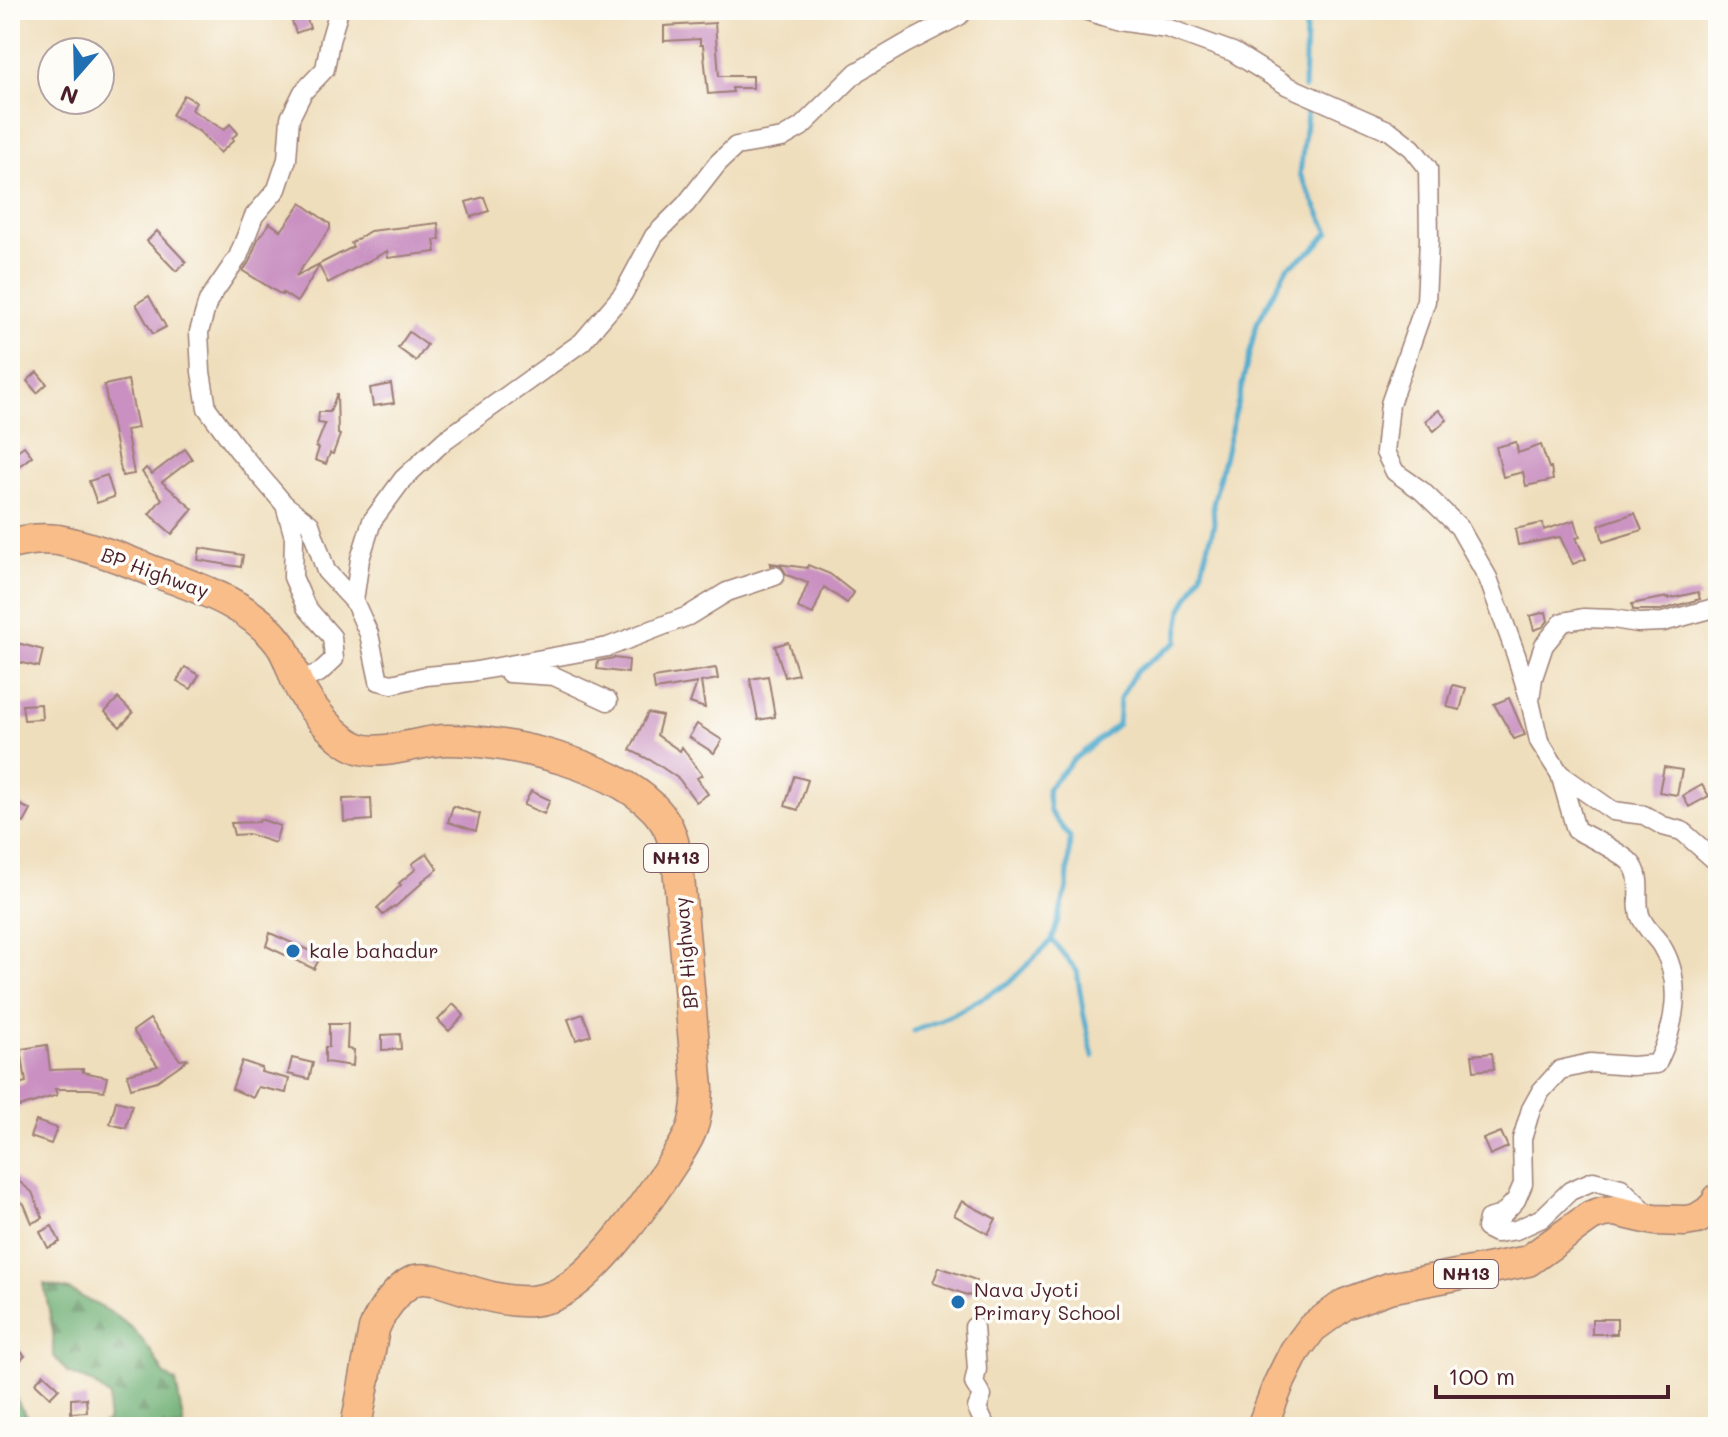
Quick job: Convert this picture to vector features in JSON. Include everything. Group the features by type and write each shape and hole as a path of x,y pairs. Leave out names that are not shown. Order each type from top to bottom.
{"highway":[{"name":"BP Highway","path":"10,544 41,539 59,541 117,557 214,594 234,605 281,644 309,703 342,740 360,749 378,750 447,740 542,752 582,765 625,786 662,816 669,829 675,845 679,877 698,1088 692,1129 683,1147 644,1206 586,1274 559,1293 533,1301 497,1299 435,1280 416,1280 391,1299 374,1329 356,1427"},
{"name":"NH13","path":"1262,1427 1295,1351 1312,1328 1345,1304 1389,1288 1528,1261 1591,1216 1603,1212 1685,1221 1697,1219 1708,1212 1718,1199"}],"street":[{"path":"339,10 325,69 303,92 290,118 287,159 277,189 254,216 238,257 208,301 199,332 201,372 207,408 285,505 310,524 326,571 354,601 369,634 379,681 392,684 608,647 688,616 727,592 775,576"},
{"path":"354,601 360,559 372,521 403,479 445,440 582,342 623,294 654,236 686,204 718,163 736,146 782,138 801,127 857,72 965,10"},
{"path":"1084,10 1119,21 1167,28 1233,52 1288,86 1390,131 1412,148 1428,168 1426,301 1390,404 1385,452 1395,472 1422,491 1459,527 1488,578 1516,655 1539,741 1560,774 1576,830 1630,861 1639,877 1637,901 1642,920 1662,947 1673,972 1676,1004 1665,1047 1657,1064 1590,1063 1560,1070 1541,1091 1531,1109 1522,1139 1523,1184 1516,1200 1502,1215 1488,1219 1486,1228 1496,1233 1516,1230 1542,1218 1570,1191 1593,1181 1621,1188 1654,1220"},
{"path":"285,505 294,537 293,577 306,607 332,637 334,659 319,673 297,681"},
{"path":"1530,701 1533,678 1544,645 1563,622 1583,618 1663,622 1718,607"},
{"path":"426,676 460,677 516,672 554,676 608,701"},
{"path":"1560,774 1613,811 1644,815 1663,826 1682,831 1718,863"},
{"path":"974,1327 977,1369 974,1383 982,1396 977,1408 986,1427"}],"green space":[{"path":"44,1284 69,1290 114,1314 134,1330 164,1374 176,1382 184,1427 98,1427 107,1422 110,1397 91,1382 68,1373 53,1355 53,1332"},
{"path":"10,1379 25,1414 44,1427 10,1427"}],"building":[{"path":"288,10 304,10 310,28 296,33"},
{"path":"715,23 719,76 753,76 753,88 732,88 733,92 708,94 700,39 664,41 664,26"},
{"path":"184,95 196,102 192,110 224,130 230,124 238,133 220,153 200,132 172,115"},
{"path":"484,197 489,211 471,217 466,202"},
{"path":"301,203 330,224 330,229 296,276 353,247 351,243 370,231 438,223 440,239 434,240 436,252 388,258 387,251 328,283 319,266 297,302 243,271 258,239 270,223 281,231"},
{"path":"157,231 186,262 176,271 147,241"},
{"path":"149,296 166,327 153,334 136,304"},
{"path":"409,332 427,345 416,361 398,348"},
{"path":"37,372 47,384 37,393 27,381"},
{"path":"128,380 138,428 126,430 134,474 122,476 104,385"},
{"path":"391,384 394,403 373,406 370,388"},
{"path":"337,393 340,435 326,464 315,460 319,448 316,447 325,424 318,423 319,412 330,412"},
{"path":"1439,410 1447,420 1434,431 1425,421"},
{"path":"1516,442 1518,453 1541,445 1553,480 1526,486 1523,472 1503,477 1496,447"},
{"path":"24,446 32,456 10,473 10,456"},
{"path":"185,449 192,459 162,482 193,509 172,534 149,514 162,499 142,472 146,468 152,474"},
{"path":"107,475 114,497 97,503 89,481"},
{"path":"1635,513 1642,530 1603,542 1599,525"},
{"path":"1575,520 1580,537 1576,538 1586,559 1573,564 1560,537 1518,545 1515,529 1543,523 1544,530"},
{"path":"200,548 243,555 241,567 198,560"},
{"path":"770,563 807,568 808,565 830,574 854,593 847,603 824,587 813,614 798,608 808,583 787,575 782,567"},
{"path":"1698,592 1700,599 1661,610 1633,610 1632,604"},
{"path":"1546,612 1548,621 1534,630 1530,616"},
{"path":"10,641 43,650 39,667 10,660"},
{"path":"788,642 798,674 785,677 775,646"},
{"path":"614,658 629,660 628,673 597,669 598,661"},
{"path":"185,667 199,675 191,689 177,681"},
{"path":"716,668 718,679 701,682 705,708 690,703 697,683 655,690 653,678"},
{"path":"768,676 775,717 758,720 750,679"},
{"path":"1453,685 1466,688 1460,710 1447,707"},
{"path":"118,698 133,713 120,727 105,712"},
{"path":"1509,698 1525,735 1514,739 1494,704"},
{"path":"41,704 42,719 24,720 22,705"},
{"path":"648,713 662,716 657,735 680,751 682,747 702,775 697,778 708,794 696,802 679,779 630,750"},
{"path":"697,724 722,740 714,753 689,737"},
{"path":"1664,767 1682,770 1677,795 1659,792"},
{"path":"794,776 808,780 798,810 785,806"},
{"path":"1702,785 1709,796 1689,807 1683,796"},
{"path":"531,791 550,800 544,814 524,805"},
{"path":"371,798 372,820 344,822 343,799"},
{"path":"10,800 31,810 24,823 10,816"},
{"path":"453,806 480,814 476,831 448,822"},
{"path":"260,819 280,826 275,843 248,834 234,835 231,823 259,822"},
{"path":"427,853 438,869 383,915 377,908 416,869 412,864"},
{"name":"kale bahadur","path":"270,933 321,956 314,969 266,946"},
{"path":"453,1004 464,1015 449,1031 438,1020"},
{"path":"583,1014 591,1035 576,1040 568,1019"},
{"path":"150,1019 180,1060 189,1059 157,1081 131,1088 127,1074 158,1066 133,1031"},
{"path":"329,1024 348,1024 347,1049 354,1050 353,1066 325,1062 325,1047 329,1047"},
{"path":"400,1034 401,1049 382,1050 382,1035"},
{"path":"47,1045 50,1070 83,1069 83,1072 107,1077 104,1091 55,1089 57,1095 10,1110 10,1086 26,1082 21,1049"},
{"path":"1492,1053 1494,1069 1474,1071 1472,1055"},
{"path":"292,1058 313,1063 309,1079 288,1074"},
{"path":"242,1061 262,1068 261,1072 289,1079 286,1093 258,1087 253,1098 232,1089"},
{"path":"116,1101 132,1105 126,1128 110,1124"},
{"path":"36,1121 57,1128 51,1144 30,1137"},
{"path":"1501,1132 1508,1147 1490,1155 1483,1139"},
{"path":"10,1174 32,1192 43,1218 32,1223 24,1204 10,1193"},
{"path":"962,1201 996,1219 988,1234 954,1215"},
{"path":"52,1226 60,1242 48,1248 40,1232"},
{"path":"939,1267 976,1280 970,1296 933,1283"},
{"path":"1592,1319 1617,1319 1617,1334 1592,1334"},
{"path":"10,1340 25,1356 10,1370"},
{"path":"44,1374 59,1388 50,1397 35,1383"},
{"path":"86,1398 87,1412 71,1413 71,1399"}],"waterway":[{"path":"1304,88 1309,10"},
{"path":"914,1031 954,1014 1010,982 1052,940 1067,888 1070,837 1050,812 1047,789 1073,760 1118,724 1120,698 1135,672 1177,642 1182,609 1201,573 1214,525 1213,504 1257,323 1287,268 1313,250 1329,232 1300,174 1307,114 1305,98"},
{"path":"1052,940 1077,971 1093,1057"}],"place":[{"name":"kale bahadur","path":"293,951"},
{"name":"Nava Jyoti Primary School","path":"958,1302"}]}
